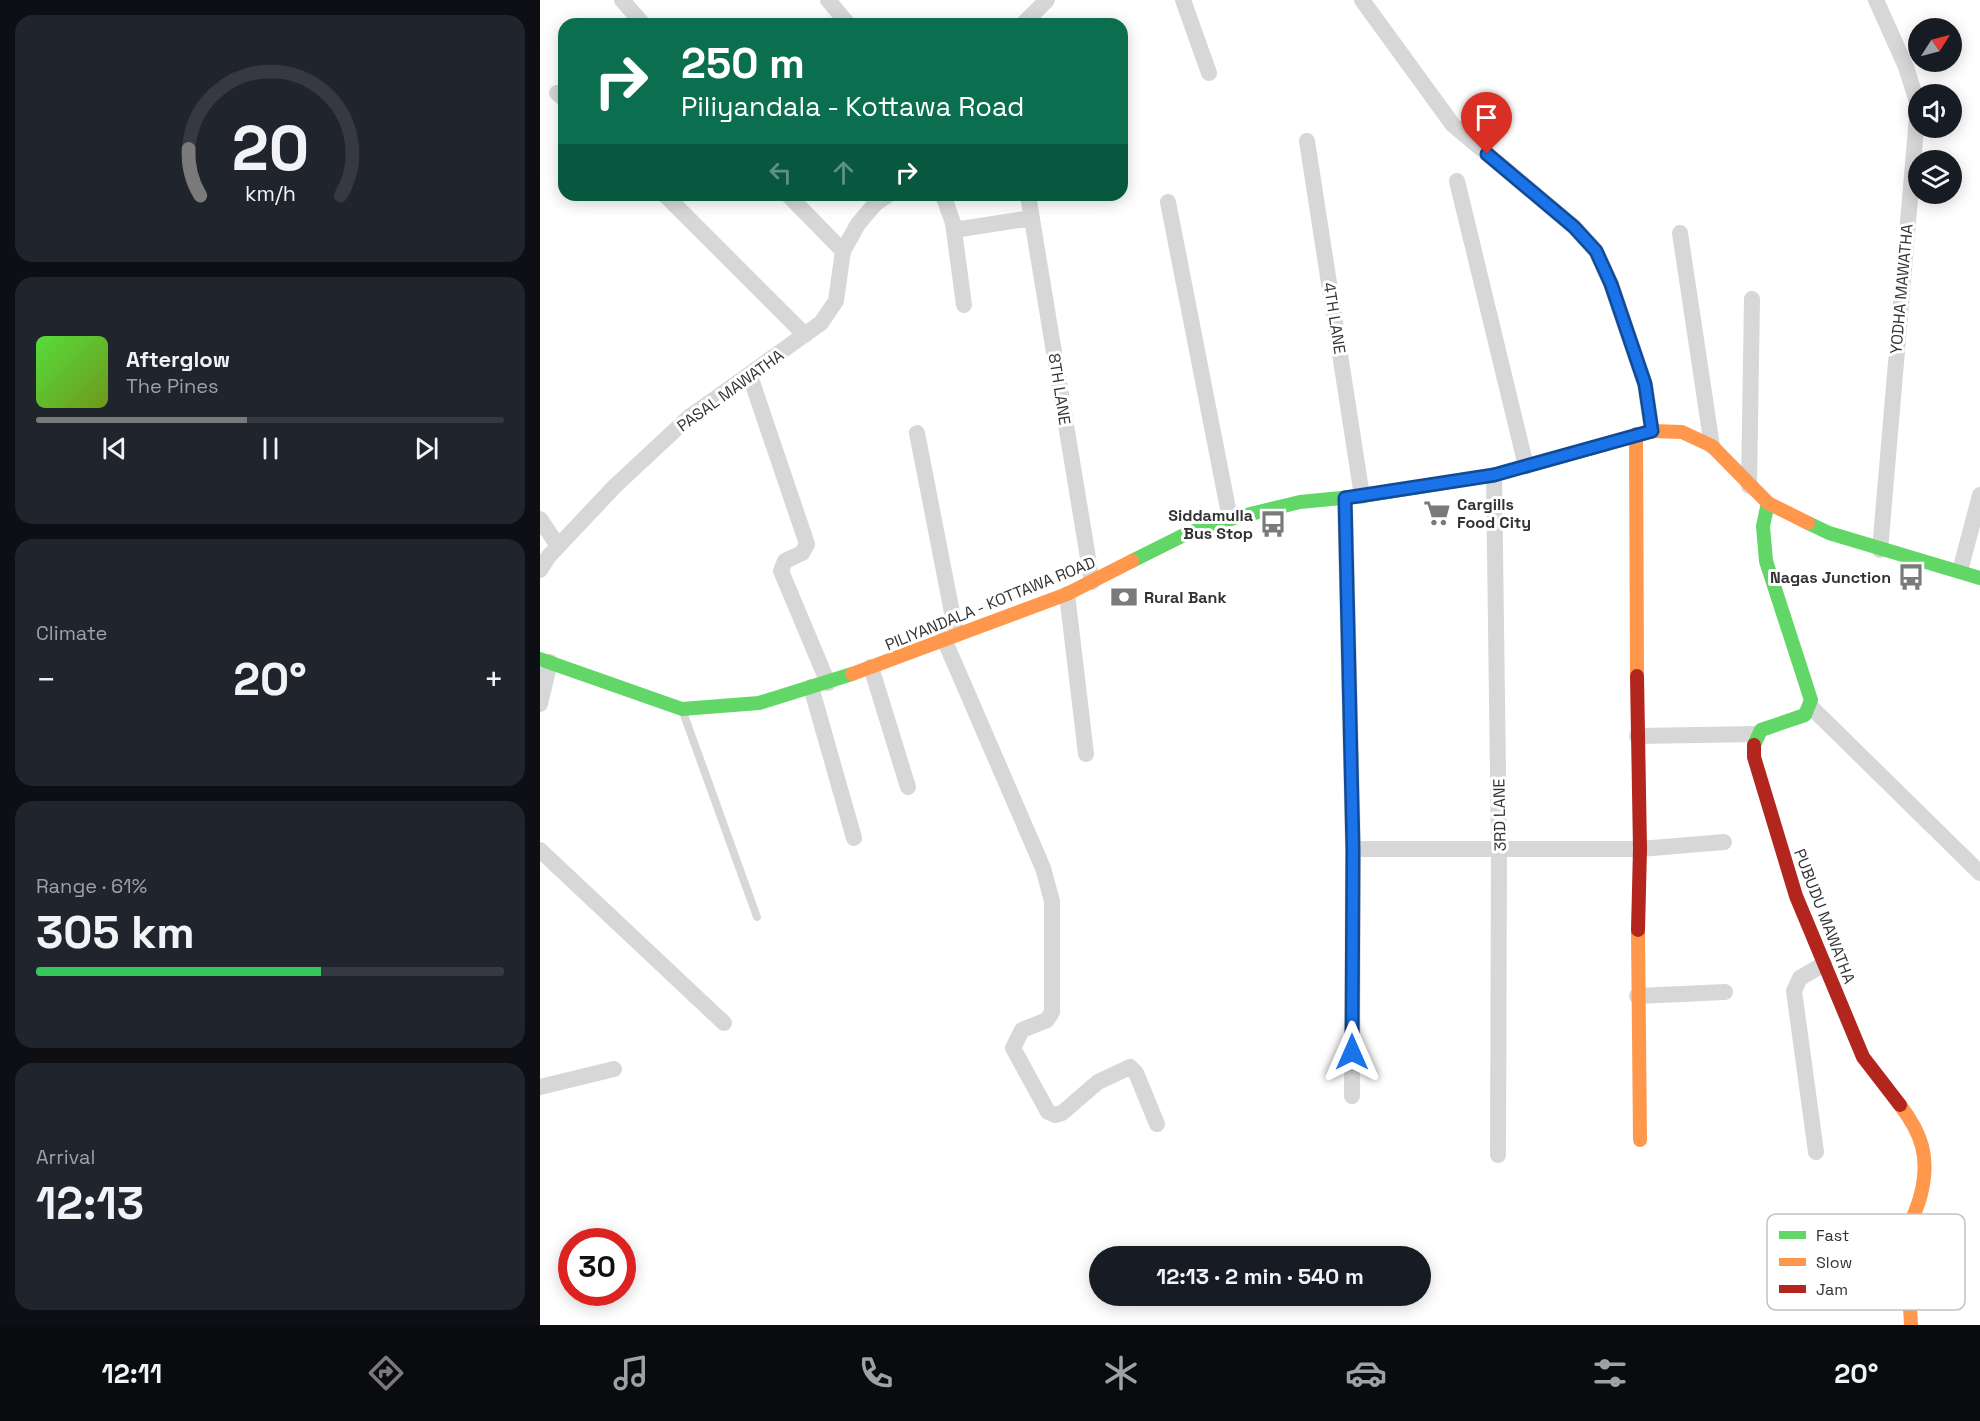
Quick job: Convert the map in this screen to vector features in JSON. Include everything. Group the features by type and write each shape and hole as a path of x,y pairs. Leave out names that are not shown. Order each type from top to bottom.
{"street":[{"path":"622,0 637,18"},
{"path":"828,0 843,18"},
{"path":"1029,18 1047,0"},
{"path":"1183,0 1209,73"},
{"path":"1362,0 1453,125 1574,227 1596,251 1611,284 1645,384 1637,736 1640,849 1637,996 1640,1140"},
{"name":"YODHA MAWATHA","path":"1876,0 1906,67 1918,105 1880,550"},
{"name":"4TH LANE","path":"1307,141 1362,496"},
{"path":"1457,181 1526,466"},
{"path":"671,201 805,335"},
{"path":"794,201 843,251"},
{"name":"PASAL MAWATHA","path":"540,570 558,546 615,486 688,418 750,376 820,323 836,301 843,251 858,224 879,201"},
{"path":"945,201 954,231 964,305"},
{"name":"8TH LANE","path":"1029,201 1092,582"},
{"path":"1168,202 1230,519"},
{"path":"954,231 1032,218"},
{"path":"1680,233 1712,446"},
{"path":"1749,486 1752,299"},
{"path":"750,376 807,544 802,553 785,561 781,571 828,683"},
{"name":"PILIYANDALA - KOTTAWA ROAD","path":"545,661 682,709 759,703 871,668 950,636 1067,594 1186,534 1230,519 1300,502 1362,496 1494,475 1644,433 1682,432 1712,446 1768,503 1829,533 1980,578"},
{"path":"916,433 950,636 1043,868 1052,901 1052,1012 1047,1020 1022,1030 1013,1048 1048,1112 1055,1115 1062,1113 1098,1082 1130,1067 1136,1073 1157,1124"},
{"name":"3RD LANE","path":"1494,475 1499,850 1498,1155"},
{"path":"1959,571 1980,495"},
{"path":"1345,498 1353,849 1352,1096"},
{"path":"1768,503 1762,526 1766,561 1810,692 1811,707 1980,873"},
{"path":"540,519 558,546"},
{"path":"1067,594 1086,754"},
{"path":"540,704 545,661"},
{"path":"871,668 908,787"},
{"path":"811,687 854,838"},
{"path":"1637,736 1757,734 1774,723 1799,718 1811,707"},
{"name":"PUBUDU MAWATHA","path":"1757,734 1752,747 1756,766 1796,896 1863,1057 1918,1129 1923,1144 1921,1196 1912,1214"},
{"path":"1353,849 1640,849 1724,842"},
{"path":"540,850 724,1023"},
{"path":"1816,1152 1794,991 1800,978 1824,964"},
{"path":"1637,996 1725,992"},
{"path":"540,1087 614,1069"},
{"name":"PUBUDU MAWATHA","path":"1910,1310 1911,1325"}],"lane":[{"path":"682,709 757,917"}],"traffic: fast":[{"path":"1132,561 1186,534 1230,519 1300,502 1362,496 1494,475 1603,445"},
{"path":"1754,745 1761,730 1805,715 1811,700 1766,561 1763,526 1768,503"},
{"path":"1808,523 1829,533 1980,578"},
{"path":"540,659 682,709 759,703 852,674"}],"traffic: slow":[{"path":"1603,445 1652,431 1682,432 1712,446 1768,503 1808,523"},
{"path":"1636,434 1637,676"},
{"path":"852,674 1067,594 1132,561"},
{"path":"1638,930 1640,1140"},
{"path":"1900,1105 1919,1136 1924,1157 1924,1181 1914,1214"},
{"path":"1910,1310 1911,1325"}],"traffic: jam":[{"path":"1637,676 1640,849 1638,930"},
{"path":"1754,745 1754,757 1796,896 1863,1057 1900,1105"}],"place":[{"name":"Cargills Food City","path":"1437,513"},
{"name":"Siddamulla Bus Stop","path":"1273,524"},
{"name":"Nagas Junction","path":"1911,577"},
{"name":"Rural Bank","path":"1124,597"}],"route":[{"path":"1352,1052 1353,849 1345,498 1494,475 1652,431 1645,384 1611,284 1596,251 1574,227 1487,154"}]}
